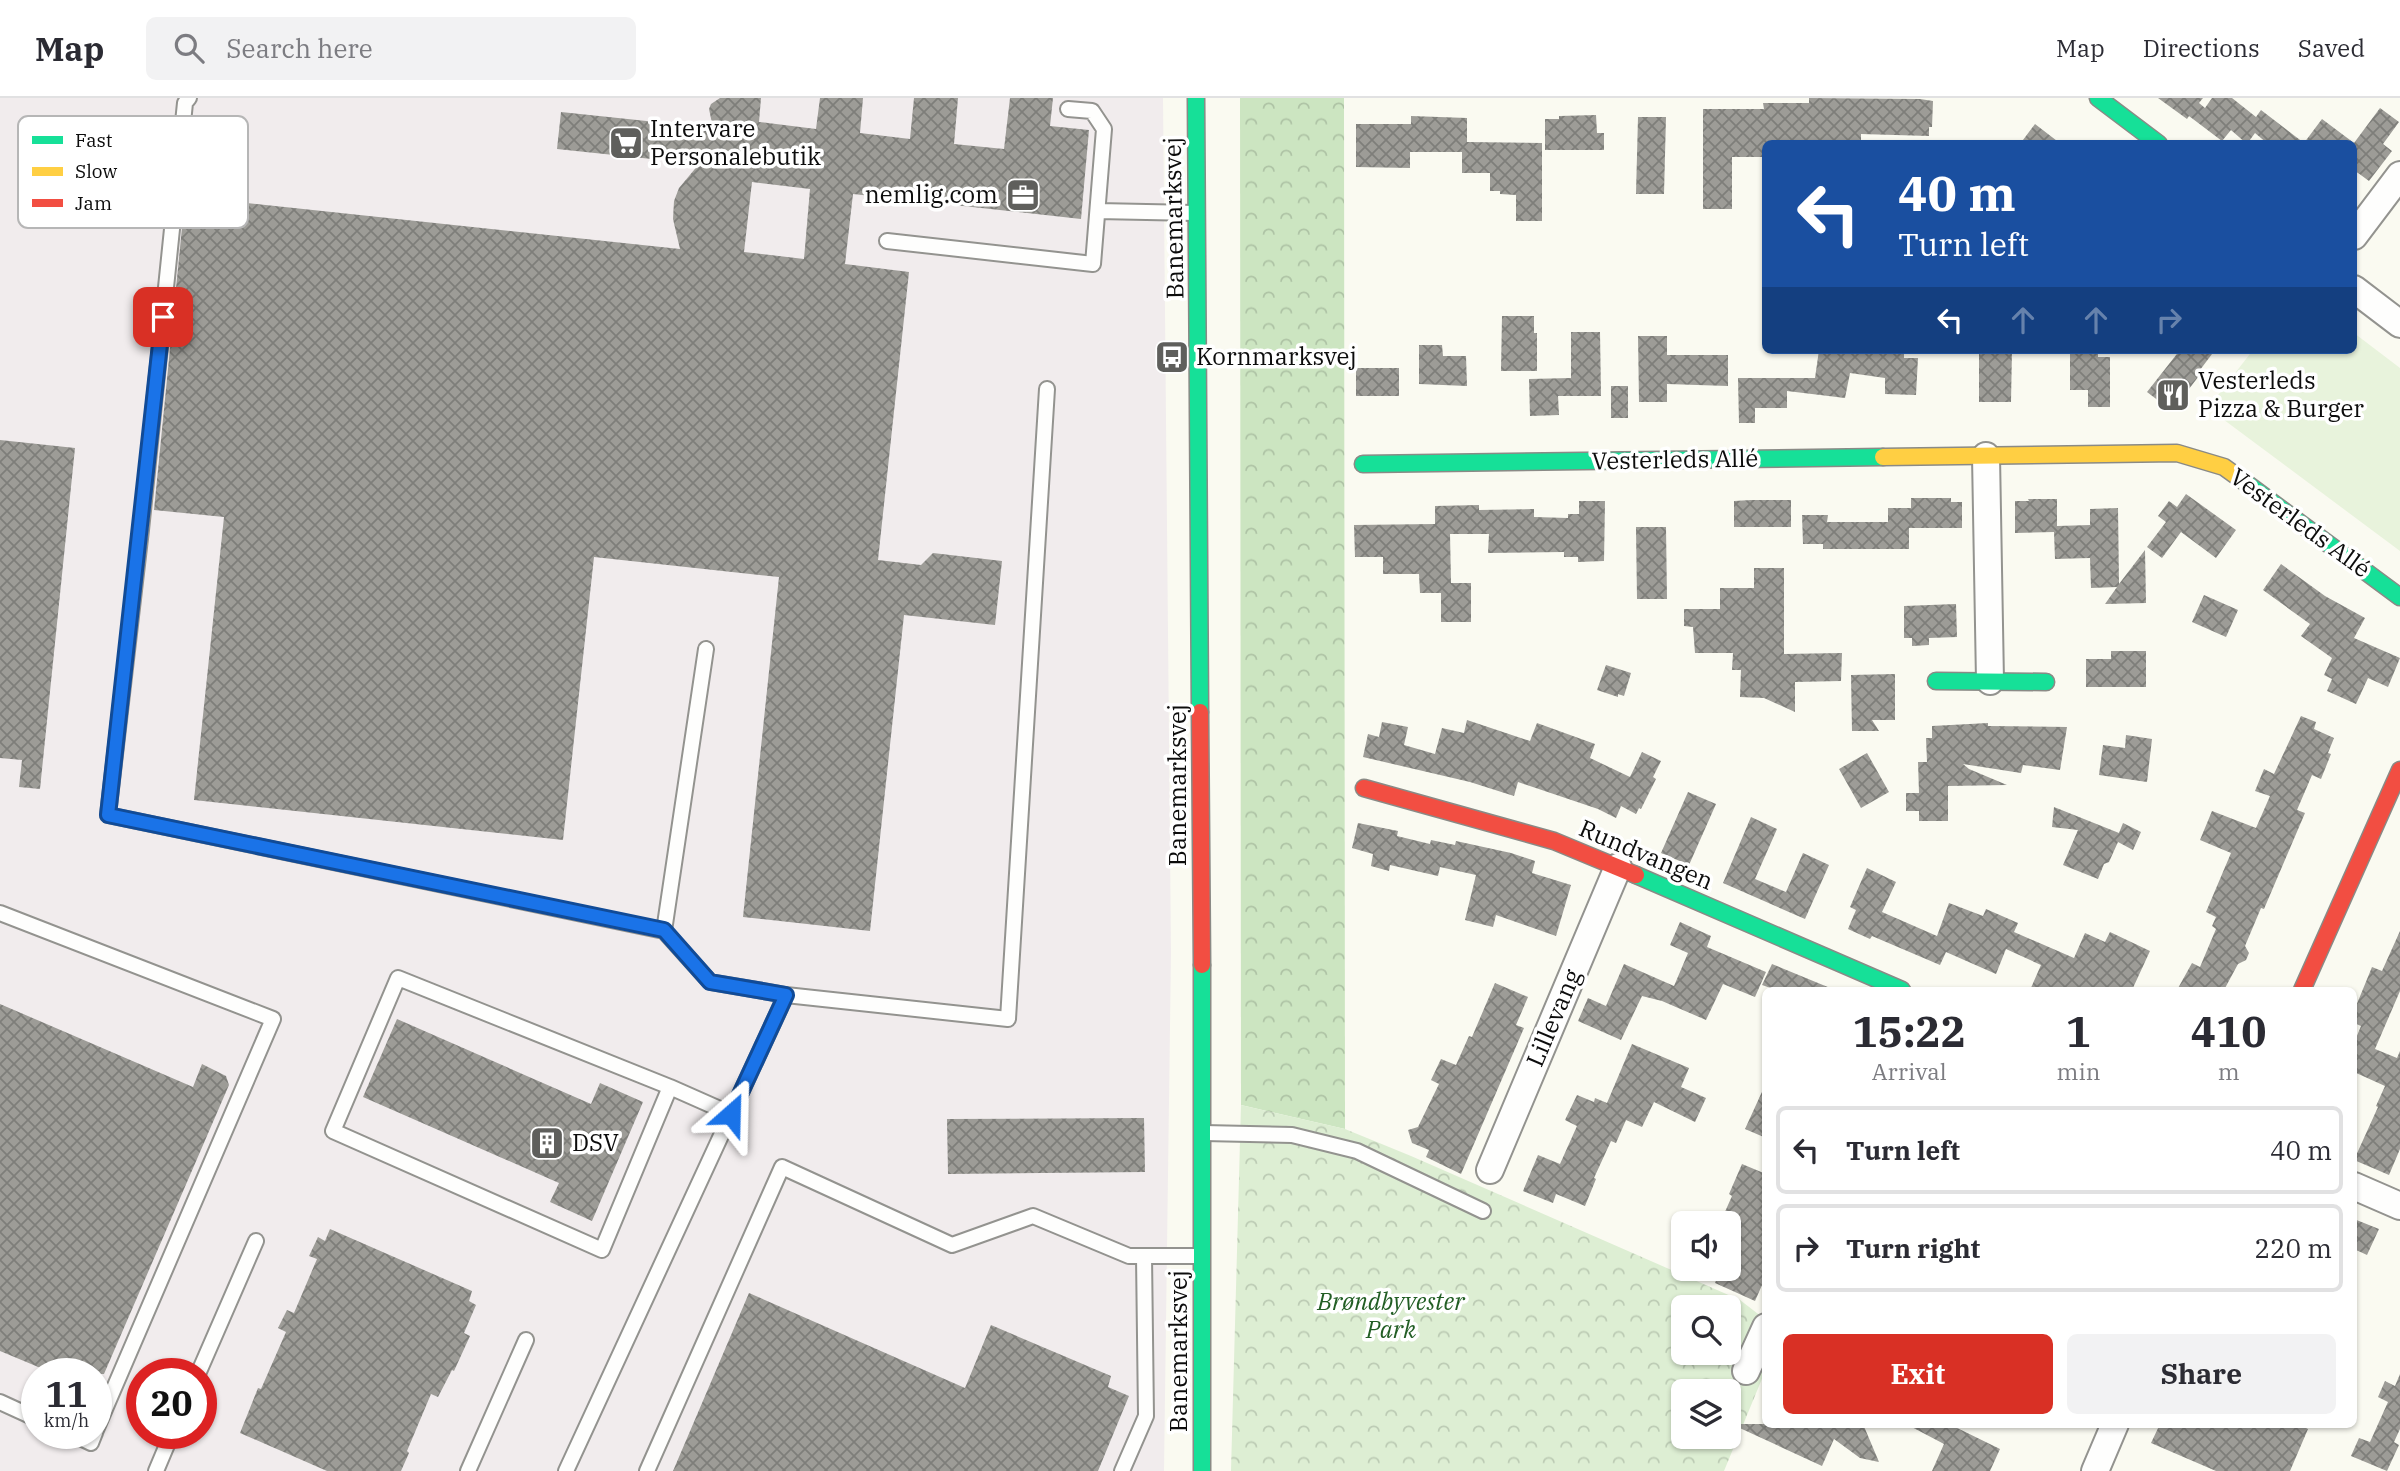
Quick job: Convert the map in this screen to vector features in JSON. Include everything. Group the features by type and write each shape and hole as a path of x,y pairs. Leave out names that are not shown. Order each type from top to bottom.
{"street":[{"name":"Banemarksvej","path":"1196,98 1203,1133 1202,1471"},
{"path":"2098,98 2153,140"},
{"path":"2357,232 2400,175"},
{"path":"2357,291 2400,324"},
{"name":"Vesterleds Allé","path":"1363,464 2177,453 2224,467 2400,597"},
{"path":"1986,456 1990,681"},
{"path":"1936,681 2046,682"},
{"path":"2303,987 2400,770"},
{"name":"Rundvangen","path":"1364,788 1554,841 1895,987"},
{"name":"Lillevang","path":"1490,1170 1618,867"},
{"path":"2357,1187 2400,1206"},
{"path":"1746,1371 1762,1336"},
{"path":"2095,1471 2113,1428"}],"lane":[{"path":"184,116 185,103 189,98"},
{"path":"887,241 1093,264 1104,129 1092,111 1068,109"},
{"path":"1098,211 1196,213"},
{"path":"172,228 108,815 664,930 710,982 786,995 1008,1019 1047,389"},
{"path":"664,930 706,649"},
{"path":"0,913 273,1019 112,1392"},
{"path":"670,1087 602,1250 333,1131 398,978 670,1087 731,1114"},
{"path":"566,1471 786,995"},
{"path":"1203,1133 1292,1135 1357,1151 1483,1211"},
{"path":"647,1471 782,1167 952,1245 1033,1216 1129,1256 1202,1256"},
{"path":"205,1358 256,1241"},
{"path":"1122,1471 1146,1416 1144,1256"},
{"path":"468,1471 526,1340"},
{"path":"0,1402 21,1412"},
{"path":"156,1471 165,1449"}],"shaded area":[{"path":"0,98 1163,98 1171,953 1164,1471 0,1471"}],"green space":[{"path":"1240,98 1344,98 1345,1129 1241,1105"},
{"path":"2357,335 2400,368 2400,551 2208,408 2250,354 2357,354"},
{"name":"Brøndbyvester Park","path":"1241,1105 1345,1129 1671,1270 1671,1281 1697,1281 1729,1295 1671,1295 1671,1365 1741,1365 1741,1301 1762,1317 1762,1379 1741,1430 1741,1379 1671,1379 1671,1449 1733,1449 1724,1471 1231,1471"}],"building":[{"path":"720,98 761,98 759,122 816,129 820,98 863,98 860,133 910,139 914,98 958,98 954,144 1004,149 1010,98 1053,98 1050,126 1089,130 1081,219 853,194 845,264 909,272 878,560 921,565 933,553 1002,561 995,625 904,615 870,931 743,917 779,577 594,557 563,840 194,800 224,517 154,510 182,228 248,228 248,203 680,249 673,219 674,201 679,188 699,164 557,149 561,112 713,128 709,109 711,104","holes":["752,182 810,189 804,259 744,252"]},
{"path":"1809,98 1933,101 1932,127 1929,127 1929,136 1861,134 1861,140 1762,140 1762,157 1732,157 1732,209 1703,209 1703,109 1764,109 1763,103 1809,103"},
{"path":"2158,98 2203,98 2199,103 2205,108 2212,98 2232,98 2256,117 2261,110 2300,140 2263,140 2255,133 2250,140 2242,140 2231,130 2221,140 2189,116 2187,119"},
{"path":"2380,108 2399,122 2383,144 2392,151 2369,181 2357,172 2356,140"},
{"path":"1596,115 1597,133 1604,133 1604,150 1545,150 1545,119"},
{"path":"1411,116 1467,118 1467,142 1542,143 1542,221 1516,221 1516,195 1490,191 1490,173 1462,173 1462,152 1410,152 1410,168 1356,167 1356,124 1411,124"},
{"path":"1638,117 1666,117 1664,194 1636,194"},
{"path":"2322,119 2350,140 2306,140"},
{"path":"2035,124 2056,140 2023,140"},
{"path":"1502,316 1534,316 1537,371 1501,371"},
{"path":"1571,332 1600,332 1601,396 1558,396 1559,415 1530,416 1529,379 1571,378"},
{"path":"1638,336 1667,336 1667,355 1728,355 1728,386 1667,384 1667,402 1639,402"},
{"path":"1419,345 1442,345 1443,356 1466,356 1467,386 1419,384"},
{"path":"1818,354 1904,354 1904,358 1918,358 1916,395 1885,394 1885,378 1850,373 1845,398 1787,391 1787,408 1755,408 1755,423 1739,423 1738,378 1815,378"},
{"path":"1979,354 2012,354 2011,402 1979,402"},
{"path":"2070,354 2110,357 2110,407 2088,407 2088,390 2070,390"},
{"path":"2177,354 2212,354 2200,370 2202,372 2172,411 2147,392"},
{"path":"1356,368 1399,368 1399,396 1356,396"},
{"path":"1611,386 1628,386 1628,418 1611,418"},
{"path":"0,440 75,448 40,789 19,787 22,760 0,758"},
{"path":"2186,494 2236,530 2216,558 2181,532 2162,558 2147,547 2166,522 2158,516 2169,501 2177,507"},
{"path":"1911,498 1951,498 1951,502 1962,502 1962,528 1909,528 1909,549 1823,549 1823,544 1803,544 1802,515 1828,515 1827,522 1888,522 1888,508 1911,508"},
{"path":"2028,499 2057,499 2057,526 2090,525 2090,509 2118,508 2119,584 2145,550 2146,603 2105,604 2117,587 2091,588 2090,558 2055,559 2054,532 2015,533 2015,501 2029,501"},
{"path":"1791,500 1791,527 1734,527 1734,501"},
{"path":"1579,501 1605,501 1604,561 1578,562 1578,557 1564,557 1564,552 1488,553 1489,534 1450,534 1451,583 1471,583 1471,622 1441,622 1441,593 1420,593 1419,574 1383,574 1383,557 1355,557 1354,525 1435,524 1435,506 1479,505 1479,510 1534,509 1534,517 1568,518 1568,514 1579,514"},
{"path":"1636,527 1666,527 1667,599 1637,599"},
{"path":"2281,564 2325,596 2365,618 2354,638 2400,658 2388,687 2368,678 2356,704 2327,691 2332,679 2324,675 2332,658 2301,636 2310,624 2263,590"},
{"path":"1754,568 1784,568 1784,654 1842,653 1841,681 1795,682 1795,712 1764,698 1740,697 1741,670 1732,670 1733,653 1695,653 1693,627 1684,626 1684,609 1720,609 1720,588 1754,588"},
{"path":"2204,595 2238,610 2226,637 2192,622"},
{"path":"1956,604 1957,637 1929,638 1929,645 1912,646 1912,638 1904,638 1904,606"},
{"path":"2111,651 2146,651 2146,687 2086,687 2086,659 2111,659"},
{"path":"1606,665 1631,673 1624,696 1618,694 1618,697 1597,690"},
{"path":"1895,674 1895,720 1872,720 1879,731 1852,731 1851,675"},
{"path":"2301,716 2316,722 2314,729 2334,738 2321,779 2312,775 2297,810 2305,813 2264,909 2261,908 2245,946 2249,953 2246,960 2238,964 2226,987 2179,987 2192,963 2200,967 2216,929 2212,926 2216,917 2206,912 2231,853 2200,840 2212,811 2256,828 2270,796 2255,791 2264,769 2274,774"},
{"path":"1467,720 1530,741 1537,723 1595,744 1590,758 1630,777 1642,752 1661,761 1653,777 1656,779 1641,809 1639,808 1636,814 1621,806 1616,818 1598,809 1518,782 1514,796 1470,782 1363,757 1368,734 1379,737 1382,722 1408,727 1404,745 1435,754 1442,728 1464,733"},
{"path":"1988,723 1988,726 2067,727 2060,770 2023,765 2021,773 1963,764 2007,785 1948,786 1948,821 1919,821 1919,811 1906,811 1906,793 1919,793 1918,762 1927,762 1926,738 1932,738 1932,726"},
{"path":"2126,735 2152,739 2147,782 2099,775 2103,745 2125,748"},
{"path":"1867,753 1889,792 1861,808 1839,769"},
{"path":"1688,792 1716,804 1689,865 1661,853"},
{"path":"2054,807 2119,833 2123,823 2141,832 2133,850 2118,842 2098,879 2063,865 2078,830 2052,827"},
{"path":"1751,817 1777,829 1755,879 1786,892 1803,853 1829,865 1805,919 1723,883"},
{"path":"1358,823 1398,831 1397,836 1430,844 1431,840 1455,845 1456,841 1535,861 1532,873 1571,885 1556,936 1496,915 1493,927 1465,920 1476,875 1440,867 1438,876 1390,865 1389,871 1371,866 1373,854 1352,848"},
{"path":"1867,868 1896,882 1882,912 1937,936 1949,903 1983,916 1986,909 2018,923 2014,932 2074,958 2085,933 2105,942 2110,932 2150,951 2133,987 2031,987 2041,965 2006,949 1996,974 1946,952 1940,965 1872,936 1870,939 1848,929 1856,910 1850,907"},
{"path":"1680,922 1711,936 1707,947 1766,972 1755,997 1723,984 1706,1020 1662,1001 1642,996 1621,1040 1578,1021 1588,998 1606,1006 1624,964 1674,986 1688,953 1670,945"},
{"path":"2400,931 2400,991 2375,1049 2397,1058 2400,1051 2400,1149 2389,1175 2357,1161 2357,1153 2385,1086 2357,1073 2357,1036 2361,1026 2357,1024 2357,1004 2372,967 2382,971"},
{"path":"1772,964 1828,987 1768,987 1762,985"},
{"path":"1495,983 1528,997 1516,1025 1524,1028 1461,1174 1426,1157 1429,1150 1412,1143 1408,1130 1418,1127 1439,1084 1431,1080 1441,1059 1456,1065 1469,1036 1472,1037"},
{"path":"0,1004 193,1087 202,1064 226,1076 229,1085 111,1358 21,1360 0,1351"},
{"name":"DSV","path":"397,1019 591,1104 600,1083 643,1102 592,1221 550,1202 559,1183 363,1097"},
{"path":"1632,1044 1689,1068 1681,1087 1706,1098 1695,1122 1654,1102 1642,1127 1626,1120 1616,1143 1611,1141 1585,1206 1556,1194 1553,1203 1523,1191 1538,1155 1560,1164 1577,1126 1565,1120 1577,1095 1594,1102 1595,1098 1607,1103"},
{"path":"1762,1092 1762,1136 1745,1129"},
{"path":"1144,1118 1145,1172 948,1174 947,1119"},
{"path":"1742,1164 1762,1172 1762,1285 1755,1301 1715,1283 1741,1281 1741,1211 1725,1211 1732,1196 1729,1194"},
{"path":"2357,1220 2379,1229 2367,1255 2357,1250"},
{"path":"330,1229 472,1291 469,1301 476,1305 464,1333 470,1336 438,1397 431,1394 401,1471 327,1471 240,1433 258,1388 261,1389 286,1332 278,1328 287,1310 294,1313 317,1259 309,1256 318,1237 325,1241"},
{"path":"749,1293 965,1388 991,1325 1111,1376 1108,1387 1129,1396 1098,1471 673,1471"},
{"path":"2400,1374 2400,1429 2394,1442 2399,1445 2387,1471 2351,1456 2359,1438 2370,1442 2388,1402 2378,1397 2385,1381 2395,1386"},
{"path":"1741,1424 1762,1424 1762,1428 1865,1428 1879,1462 1860,1458 1834,1439 1822,1466 1741,1429"},
{"path":"1914,1428 1957,1428 2000,1449 1990,1471 1932,1471 1944,1444"},
{"path":"2158,1428 2308,1429 2290,1471 2216,1471 2151,1443"}],"traffic: fast":[{"path":"1196,98 1200,712"},
{"path":"2098,98 2154,140"},
{"path":"1363,464 1883,457"},
{"path":"2242,480 2400,597"},
{"path":"1936,681 2046,682"},
{"path":"1636,875 1895,987"},
{"path":"1202,965 1202,1471"}],"traffic: slow":[{"path":"1883,457 2177,453 2224,467 2242,480"}],"traffic: jam":[{"path":"1200,712 1202,965"},
{"path":"2303,987 2400,770"},
{"path":"1364,788 1554,841 1636,875"}],"place":[{"name":"Intervare Personalebutik","path":"626,143"},
{"name":"nemlig.com","path":"1023,195"},
{"name":"Kornmarksvej","path":"1172,357"},
{"name":"Vesterleds Pizza & Burger","path":"2173,395"},
{"name":"DSV","path":"547,1143"}],"route":[{"path":"163,317 108,815 664,930 710,982 786,995 731,1114"}]}
